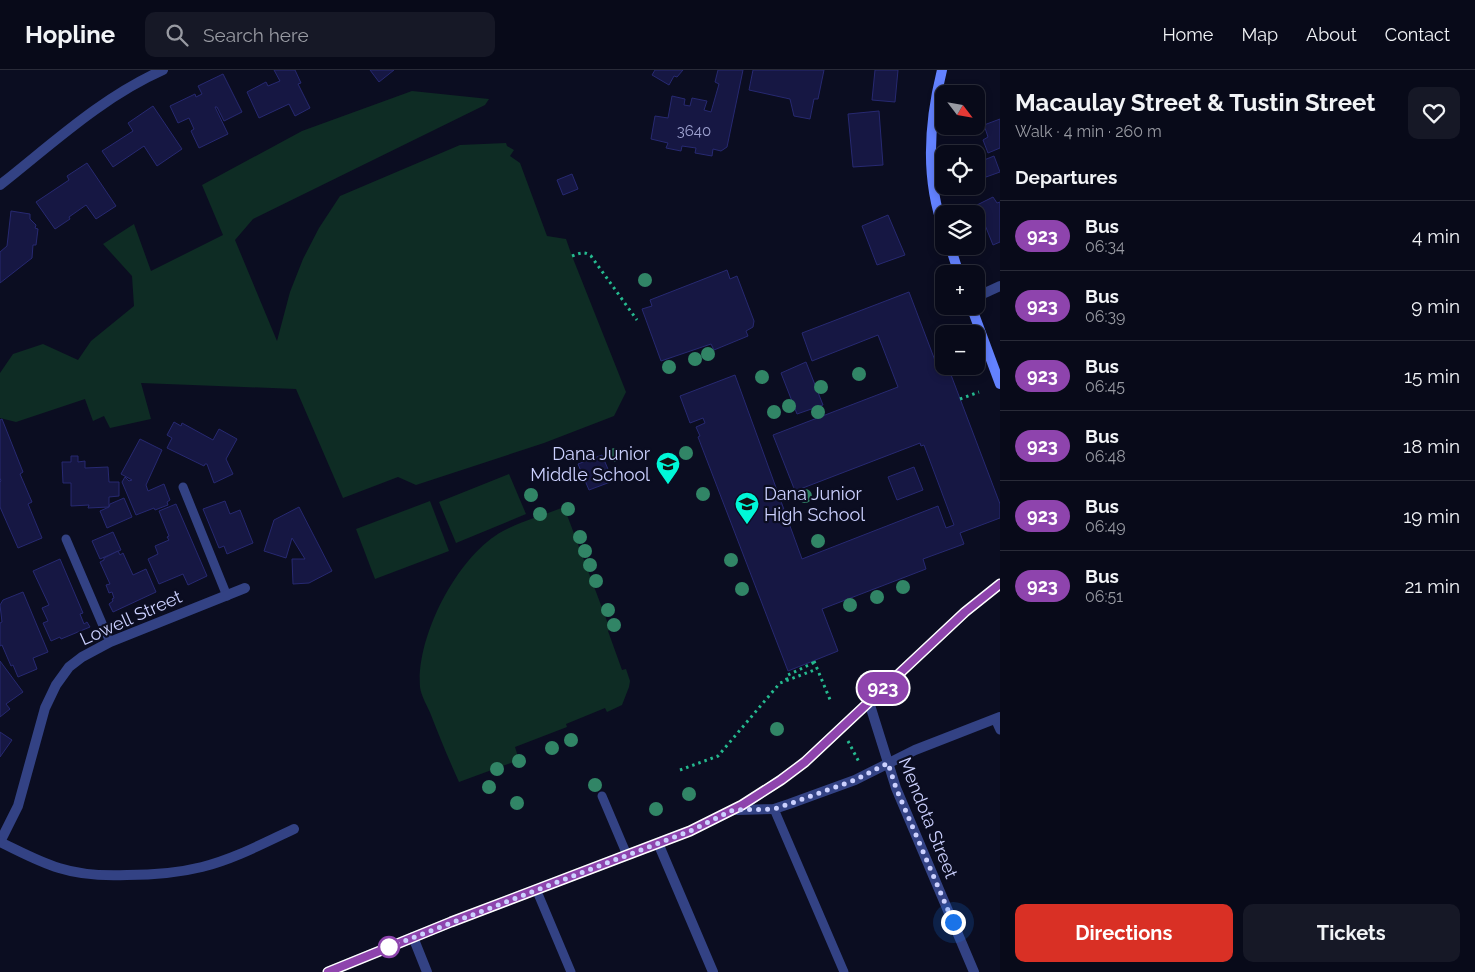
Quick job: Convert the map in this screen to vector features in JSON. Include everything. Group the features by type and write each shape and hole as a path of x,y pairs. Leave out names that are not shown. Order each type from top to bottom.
{"main road":[{"path":"937,205 931,152 934,108 942,70"},
{"path":"975,315 1000,384"}],"street":[{"path":"0,185 101,105 128,87 163,70"},
{"path":"985,293 1000,286"},
{"path":"328,972 413,937 690,831 763,793 805,762 965,612 1000,584"},
{"name":"Lowell Street","path":"0,842 18,806 50,695 69,667 82,657 110,642 246,588"},
{"name":"Mendota Street","path":"869,702 896,788 974,972"},
{"path":"733,810 774,809 855,780 915,750 998,718"},
{"path":"0,842 48,865 68,871 140,875 162,874 204,867 259,846 294,829"},
{"path":"658,843 713,972"},
{"path":"413,937 427,972"}],"lane":[{"path":"183,487 227,596"},
{"path":"66,540 110,642"},
{"path":"998,718 1000,730"},
{"path":"602,796 627,855"},
{"path":"774,809 844,972"},
{"path":"536,890 571,972"}],"path":[{"path":"572,256 586,252 591,256 637,320"},
{"path":"960,399 977,393"},
{"path":"788,680 786,676 815,661 831,702"},
{"path":"680,770 718,756 780,683 818,669"},
{"path":"848,741 862,766"}],"green space":[{"path":"412,91 489,99 485,105 253,219 235,240 277,341 290,292 303,259 319,228 340,196 460,145 506,143 507,146 514,150 510,156 520,163 547,236 566,239 626,392 614,416 544,443 416,485 398,477 343,498 296,389 141,383 151,419 110,428 104,416 93,421 85,399 16,422 0,418 0,373 13,354 43,344 78,360 91,341 134,306 132,276 103,244 134,224 151,271 223,235 202,185 302,131"},
{"path":"509,474 526,514 456,543 439,502"},
{"path":"430,501 449,551 375,579 356,529"},
{"path":"564,507 610,629 608,631 622,670 626,669 630,681 629,687 622,705 607,712 605,708 566,724 567,727 515,747 519,760 459,782 420,687 425,644 433,622 443,599 456,577 470,558 486,543 510,527"}],"building":[{"path":"274,70 295,70 301,83 298,84 310,108 295,116 289,104 259,118 247,92 266,82 268,86 280,81"},
{"path":"370,70 394,70 379,82"},
{"path":"655,70 683,70 677,77 674,76 669,85 652,75"},
{"path":"718,70 743,70 727,147 721,151 713,149 712,156 695,153 696,148 682,146 681,151 666,148 668,143 651,139 655,116 668,118 672,96 685,99 684,105 690,106 692,98 707,101 704,110 711,112 719,84 715,82"},
{"path":"753,70 824,70 818,99 814,99 810,119 794,116 790,99 749,90"},
{"path":"875,70 898,70 895,102 872,100"},
{"path":"223,74 242,112 224,121 217,107 215,107 228,134 199,148 191,131 194,129 189,118 178,123 170,106 195,94 196,97 202,94 198,86"},
{"path":"153,106 182,149 157,166 144,146 113,167 102,151 133,131 128,123"},
{"path":"879,111 883,165 853,167 848,114"},
{"path":"1000,119 1000,148 988,153 983,140 988,137 985,125"},
{"path":"994,156 1000,172 986,177 985,160"},
{"path":"87,163 116,206 96,219 86,205 55,229 36,202 69,180 67,176"},
{"path":"572,174 578,189 563,195 557,180"},
{"path":"993,197 997,203 1000,202 1000,242 993,245 985,225 985,205 977,205"},
{"path":"11,211 30,214 30,219 36,225 35,228 38,229 36,245 33,245 32,258 0,283 0,252 7,246"},
{"path":"888,215 905,255 877,265 862,226"},
{"path":"727,270 730,279 737,276 754,321 753,327 746,331 748,336 714,350 711,344 661,361 642,309 652,306 650,300"},
{"path":"909,292 935,360 935,375 951,375 1000,504 1000,518 960,533 964,544 923,559 926,569 822,609 838,651 788,671 698,437 700,436 696,427 705,423 703,418 690,423 680,396 735,375 802,559 938,506 946,528 954,525 924,445 921,446 920,443 795,491 773,435 898,387 878,335 812,361 802,333"},
{"path":"806,362 823,405 797,414 781,373"},
{"path":"2,419 23,472 20,474 32,502 28,504 42,538 18,548 0,507 0,420"},
{"path":"174,422 181,426 182,423 213,440 219,429 237,439 226,459 233,474 214,483 207,464 204,466 167,448 172,438 167,435"},
{"path":"140,439 162,450 146,485 148,491 164,484 170,500 167,502 168,505 136,515 122,482 125,477 129,481 132,480 121,474"},
{"path":"602,455 613,481 589,490 578,464"},
{"path":"71,456 78,456 78,462 85,461 85,468 108,467 109,482 119,482 119,496 109,497 109,507 88,508 89,505 71,506 71,483 63,483 62,462 71,462"},
{"path":"914,467 923,490 897,500 888,477"},
{"path":"124,498 132,517 107,528 100,511"},
{"path":"225,501 230,514 240,510 253,543 227,554 224,546 219,548 203,509"},
{"path":"176,504 207,576 188,585 183,574 159,584 148,559 158,554 155,546 169,540 159,511"},
{"path":"299,507 332,571 309,583 293,584 292,559 305,559 292,538 286,558 264,551 274,520"},
{"path":"113,532 121,550 100,559 92,541"},
{"path":"118,551 120,555 123,553 133,575 146,569 156,592 113,612 109,604 114,598 112,592 109,593 106,585 110,584 100,562"},
{"path":"60,559 83,613 80,614 84,624 87,622 90,627 51,641 43,623 48,621 42,608 49,605 33,571"},
{"path":"23,592 48,652 33,658 37,669 18,677 2,645 0,646 0,623 2,622 0,605 3,600"},
{"path":"0,661 23,692 6,704 10,709 0,717"},
{"path":"0,732 12,740 0,757"}],"bus line":[{"name":"923","path":"328,972 451,922 690,831 719,818 763,793 805,762 965,612 1000,584"}],"place":[{"name":"Dana Junior Middle School","path":"668,485"},
{"name":"Dana Junior High School","path":"747,525"}],"route":[{"path":"389,947 690,831 733,810 774,809 855,780 888,763 896,788 953,922"}]}
